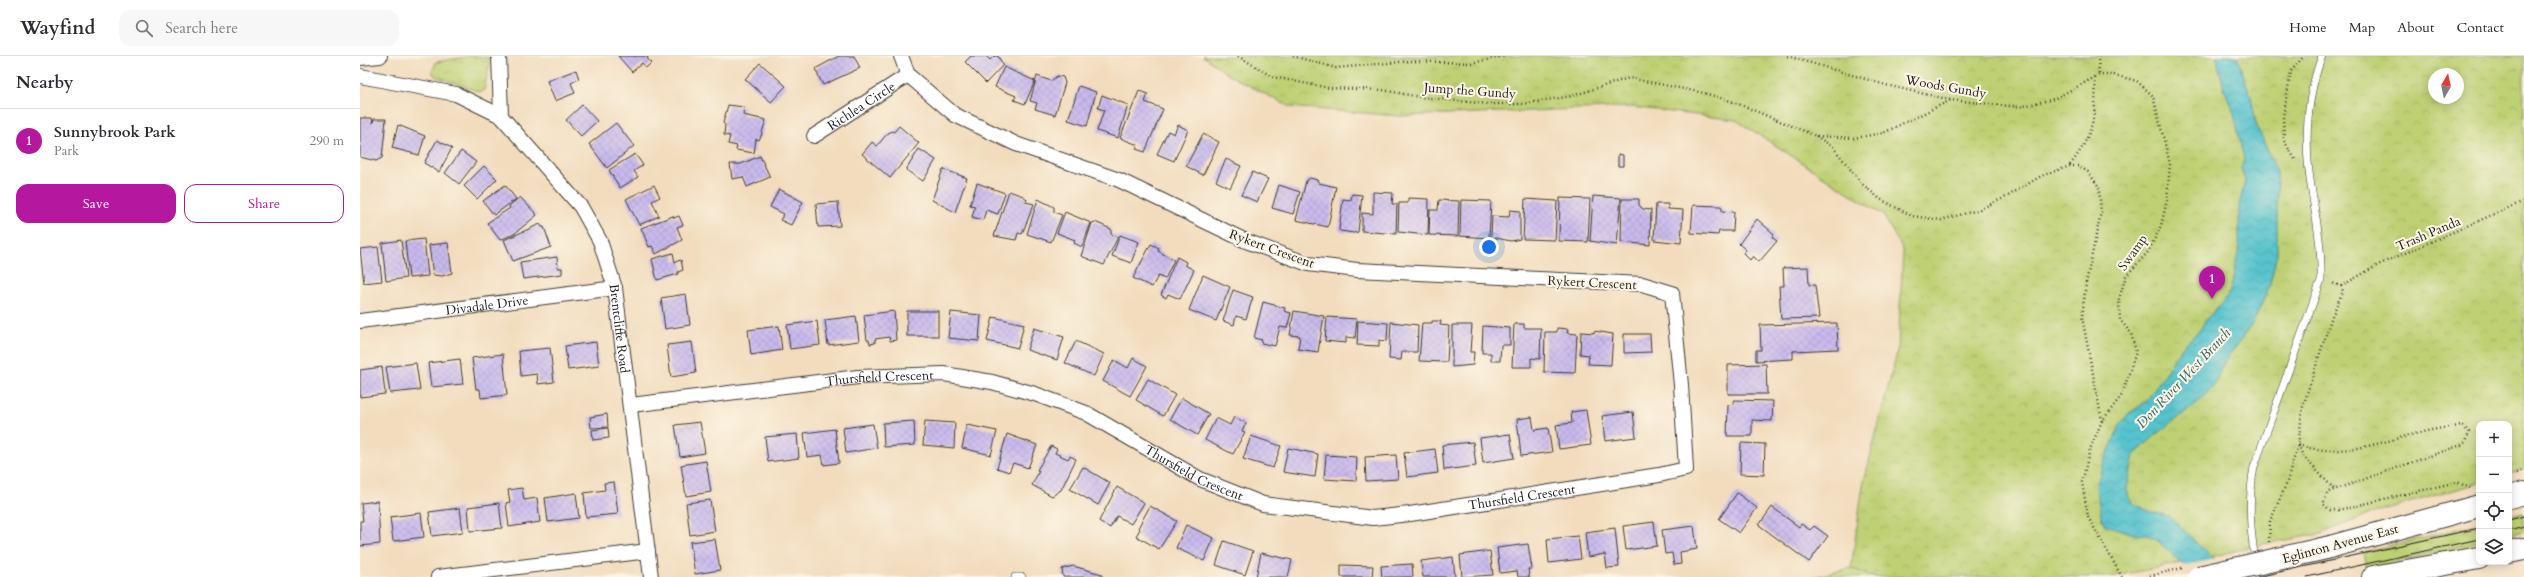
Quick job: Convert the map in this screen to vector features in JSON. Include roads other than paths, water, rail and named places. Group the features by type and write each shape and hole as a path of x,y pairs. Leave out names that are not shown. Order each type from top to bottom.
{"main road":[{"path":"2512,496 2524,493"},
{"name":"Eglinton Avenue East","path":"2199,577 2326,548 2476,499"},
{"path":"2512,551 2524,549"},
{"path":"2374,577 2476,559"}],"street":[{"path":"360,58 380,56"},
{"path":"498,56 500,116"},
{"name":"Rykert Crescent","path":"900,56 908,75 955,115 1016,144 1119,180 1246,241 1308,264 1357,270 1642,284 1672,293 1681,385"},
{"name":"Richlea Circle","path":"814,136 908,75"},
{"name":"Brentcliffe Road","path":"360,76 456,94 500,116 581,208 600,241 615,288 631,405 651,577"},
{"name":"Divadale Drive","path":"360,321 615,288"},
{"name":"Thursfield Crescent","path":"631,405 858,377 944,374 999,384 1035,394 1086,413 1200,478 1263,504 1373,518 1566,490 1686,469 1681,385"},
{"path":"438,577 648,550"}],"lane":[{"path":"2258,577 2251,542 2249,494 2254,467 2321,280 2322,250 2311,185 2307,134 2310,99 2322,56"},
{"path":"1015,577 1022,577"}],"water":[{"name":"Don River West Branch","path":"2216,56 2237,56 2252,100 2256,124 2277,172 2277,254 2269,288 2253,323 2221,367 2216,383 2202,399 2156,435 2134,455 2127,489 2129,498 2135,504 2151,512 2169,516 2227,572 2196,577 2157,540 2145,534 2137,535 2105,525 2102,520 2096,487 2103,464 2120,425 2129,413 2146,402 2182,347 2200,330 2207,318 2223,303 2231,289 2239,247 2239,207 2245,181 2241,168 2244,159 2234,113 2224,88"}],"tram line":[{"path":"2512,519 2524,516"},
{"path":"2512,530 2524,527"},
{"path":"2257,577 2476,529"},
{"path":"2307,577 2476,540"}],"place":[{"name":"Sunnybrook Park","path":"2212,299"}]}
